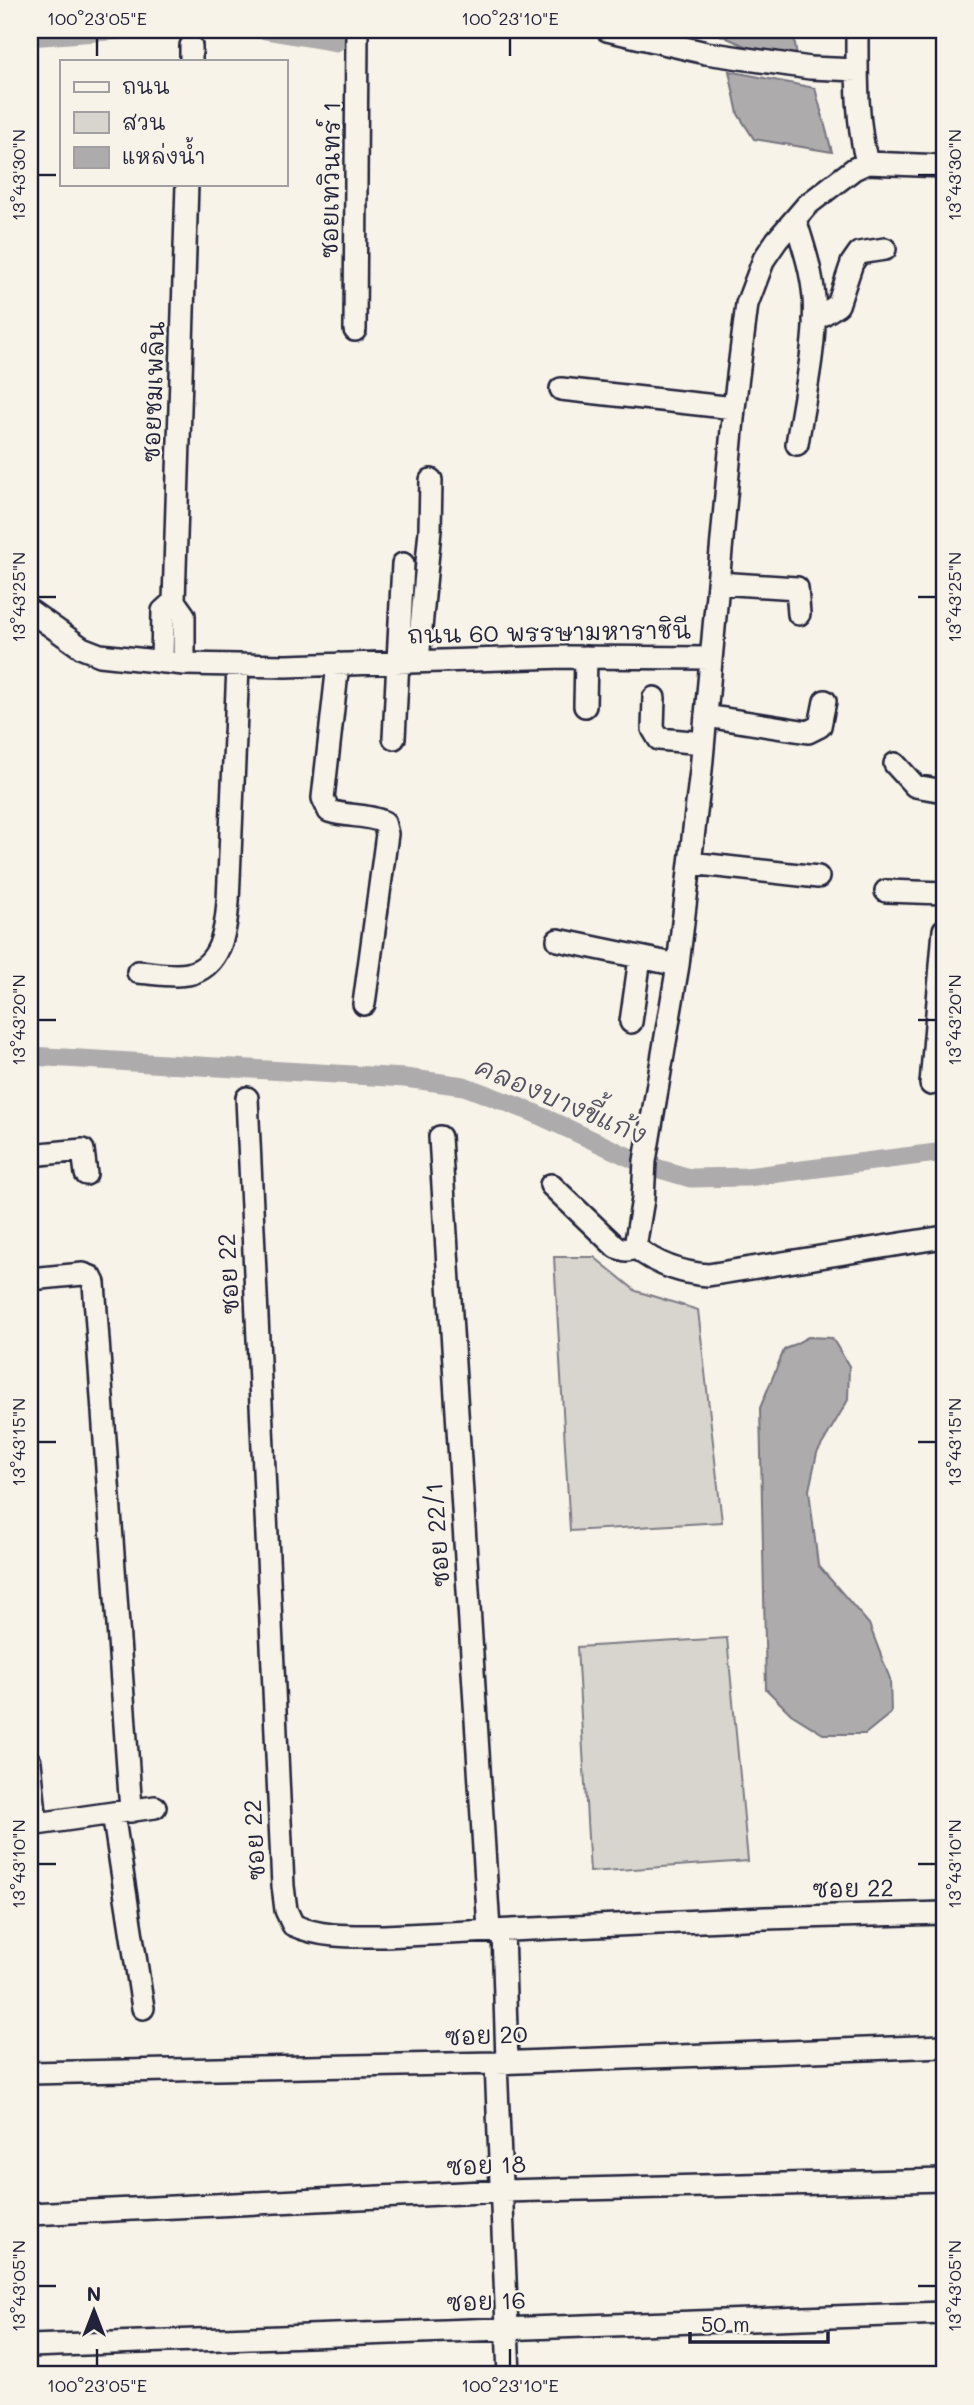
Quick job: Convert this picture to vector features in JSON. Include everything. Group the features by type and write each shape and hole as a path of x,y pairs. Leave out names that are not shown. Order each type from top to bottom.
{"street":[{"name":"ซอยเทวินทร์ 1","path":"355,330 357,30"},
{"path":"607,30 706,54 810,68 857,71"},
{"path":"857,30 862,143 867,163 944,166"},
{"name":"ถนน 60 พรรษามหาราชินี","path":"30,611 82,649 100,654 184,664 238,666 586,657 711,658 734,408 747,304 764,259 795,219 807,205 854,169 867,163"},
{"name":"ซอยชมเพลิน","path":"184,664 184,615 174,601 187,186"},
{"path":"795,219 808,260 814,298 814,320 797,444"},
{"path":"814,320 838,305 852,263 859,253 885,249"},
{"path":"561,388 734,408"},
{"path":"394,738 430,530 431,480"},
{"path":"403,564 408,661"},
{"path":"718,583 797,588 800,614"},
{"name":"ซอยชมเพลิน","path":"162,662 163,611 174,601"},
{"path":"585,706 586,657"},
{"path":"551,1185 616,1247 631,1251 635,1247 643,1199 645,1161 678,965 704,743 711,658"},
{"path":"338,664 323,798 329,811 341,815 370,816 384,822 387,834 364,1004"},
{"path":"138,972 185,975 202,970 220,947 228,902 238,666"},
{"path":"654,698 653,729 659,739 704,743"},
{"path":"706,716 808,732 820,726 825,701"},
{"path":"895,764 915,786 944,791"},
{"path":"690,863 818,877"},
{"path":"886,891 944,892"},
{"path":"931,1084 944,930"},
{"path":"558,940 678,965"},
{"path":"631,1022 640,958"},
{"name":"ซอย 22","path":"247,1098 283,1886 286,1910 293,1926 308,1932 335,1936 384,1936 765,1917 944,1913"},
{"name":"ซอย 22/1","path":"440,1137 496,1930 509,2375"},
{"path":"30,1155 83,1150 86,1174"},
{"path":"635,1247 667,1267 690,1274 708,1275 944,1237"},
{"path":"30,1279 83,1274 91,1277 94,1283 122,1812 143,2008"},
{"path":"30,1762 33,1824 155,1807"},
{"name":"ซอย 20","path":"30,2073 501,2062 944,2046"},
{"name":"ซอย 18","path":"30,2214 503,2191 944,2180"},
{"name":"ซอย 16","path":"30,2346 944,2313"}],"green space":[{"path":"554,1257 594,1257 636,1291 698,1310 722,1522 570,1531"},
{"path":"727,1638 748,1861 590,1872 577,1647"}],"water":[{"path":"709,30 793,30 797,57 763,54"},
{"path":"729,71 815,88 832,152 754,139 738,114"},
{"path":"808,1337 832,1338 849,1366 848,1400 817,1453 809,1490 818,1565 869,1624 890,1679 891,1713 865,1734 823,1734 791,1714 766,1689 760,1408 784,1350"}],"waterway":[{"path":"30,37 121,30"},
{"path":"265,30 336,42"},
{"name":"คลองบางขี้แก้ง","path":"30,1056 405,1078 464,1086 532,1112 646,1165 690,1178 747,1177 944,1152"}]}
